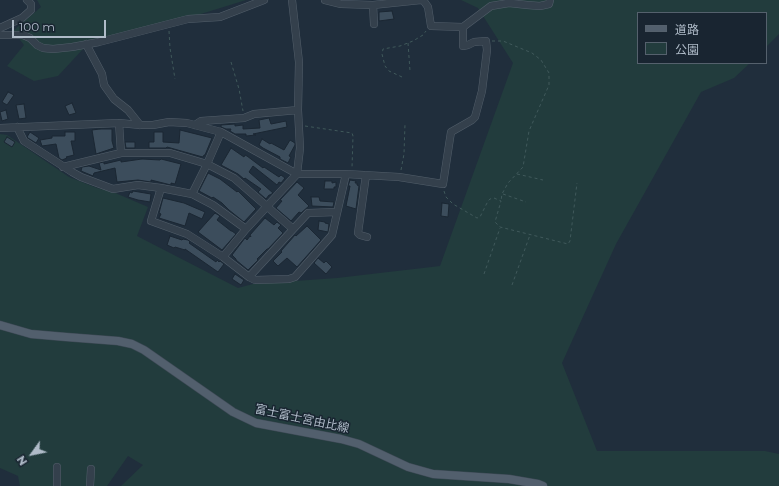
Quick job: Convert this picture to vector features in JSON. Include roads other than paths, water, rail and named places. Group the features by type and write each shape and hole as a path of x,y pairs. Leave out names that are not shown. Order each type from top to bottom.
{"main road":[{"name":"富士富士宮由比線","path":"0,325 31,334 118,341 132,344 144,350 233,412 256,423 353,442 408,467 433,474 509,479 543,486"}],"street":[{"path":"0,28 22,18 31,10 31,4 27,0"},
{"path":"0,35 23,36 30,38 37,45 43,48 53,49 99,42 188,19 220,17 264,0"},
{"path":"223,257 246,229 297,174 300,148 300,125 298,110 299,62 292,0"},
{"path":"325,0 341,4 373,5 422,0 428,8 431,26 463,27 491,6 509,3 540,6 549,4 550,0"},
{"path":"373,5 374,24"},
{"path":"0,128 119,123 153,125 169,122 187,123 221,132 297,174 349,174 400,177 444,184 451,132 476,117 482,92 487,50 486,41 474,42 468,46 463,46 463,27"},
{"path":"86,44 102,74 104,85 114,99 128,110 140,125"},
{"path":"195,125 201,121 244,118 254,114 298,110"},
{"path":"119,123 121,153"},
{"path":"17,127 24,141 63,167 82,177 113,189 138,185 192,194 213,206 246,229"},
{"path":"192,194 221,132"},
{"path":"63,167 121,153 170,153 207,164 234,178 293,229"},
{"path":"161,188 152,221 187,234 255,280 289,279 295,277 332,235 337,212 349,174"},
{"path":"366,175 358,233 367,237"},
{"path":"249,277 308,213 337,212"},
{"path":"57,486 58,467"},
{"path":"90,486 91,469"}]}
